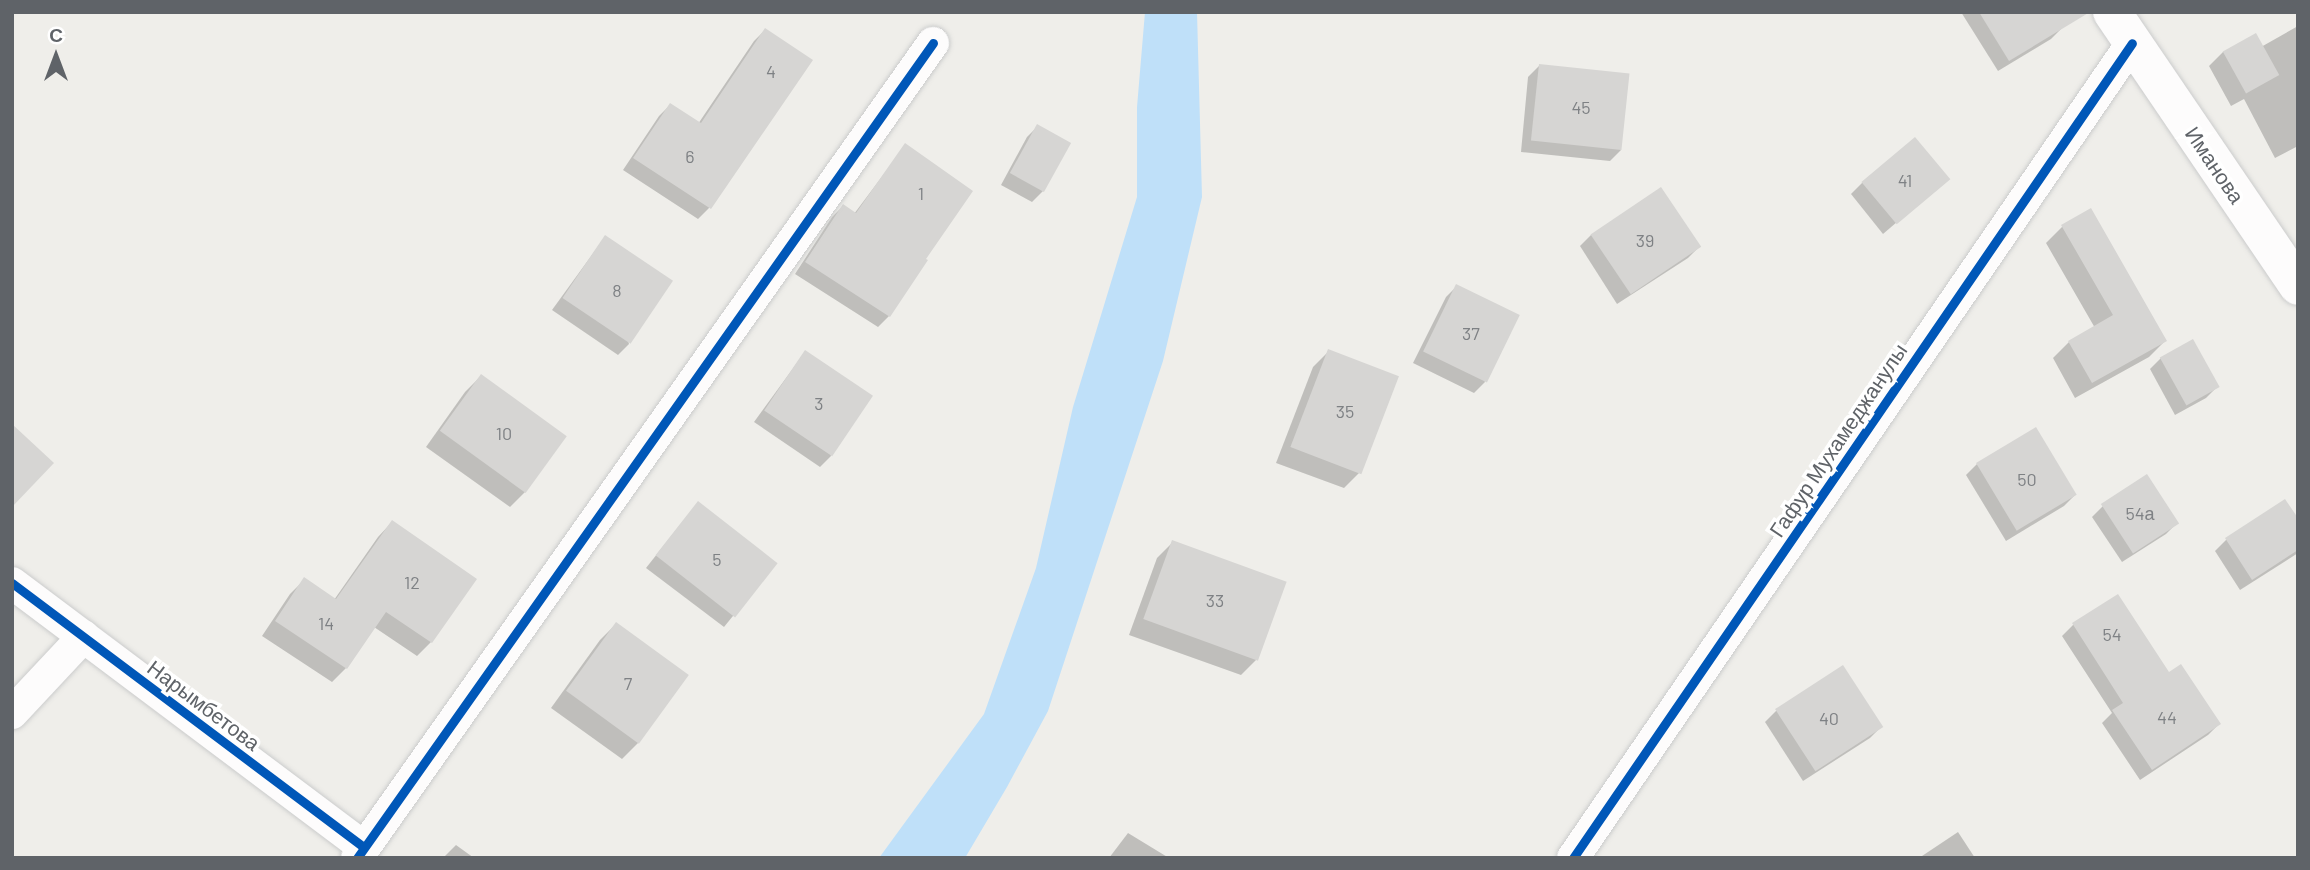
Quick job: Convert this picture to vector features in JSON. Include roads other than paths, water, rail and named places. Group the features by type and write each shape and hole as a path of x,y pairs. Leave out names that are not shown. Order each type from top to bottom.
{"main road":[{"name":"Иманова","path":"2122,27 2298,286"}],"street":[{"name":"Гафур Мухамеджанулы","path":"1573,858 2122,27"},
{"path":"360,853 933,43"},
{"name":"Нарымбетова","path":"12,583 84,636 360,853"},
{"path":"12,713 84,636"}],"water":[{"path":"1145,12 1197,12 1202,197 1163,361 1048,711 1007,787 965,858 879,858 984,714 1036,568 1073,407 1137,197 1137,107"}]}
